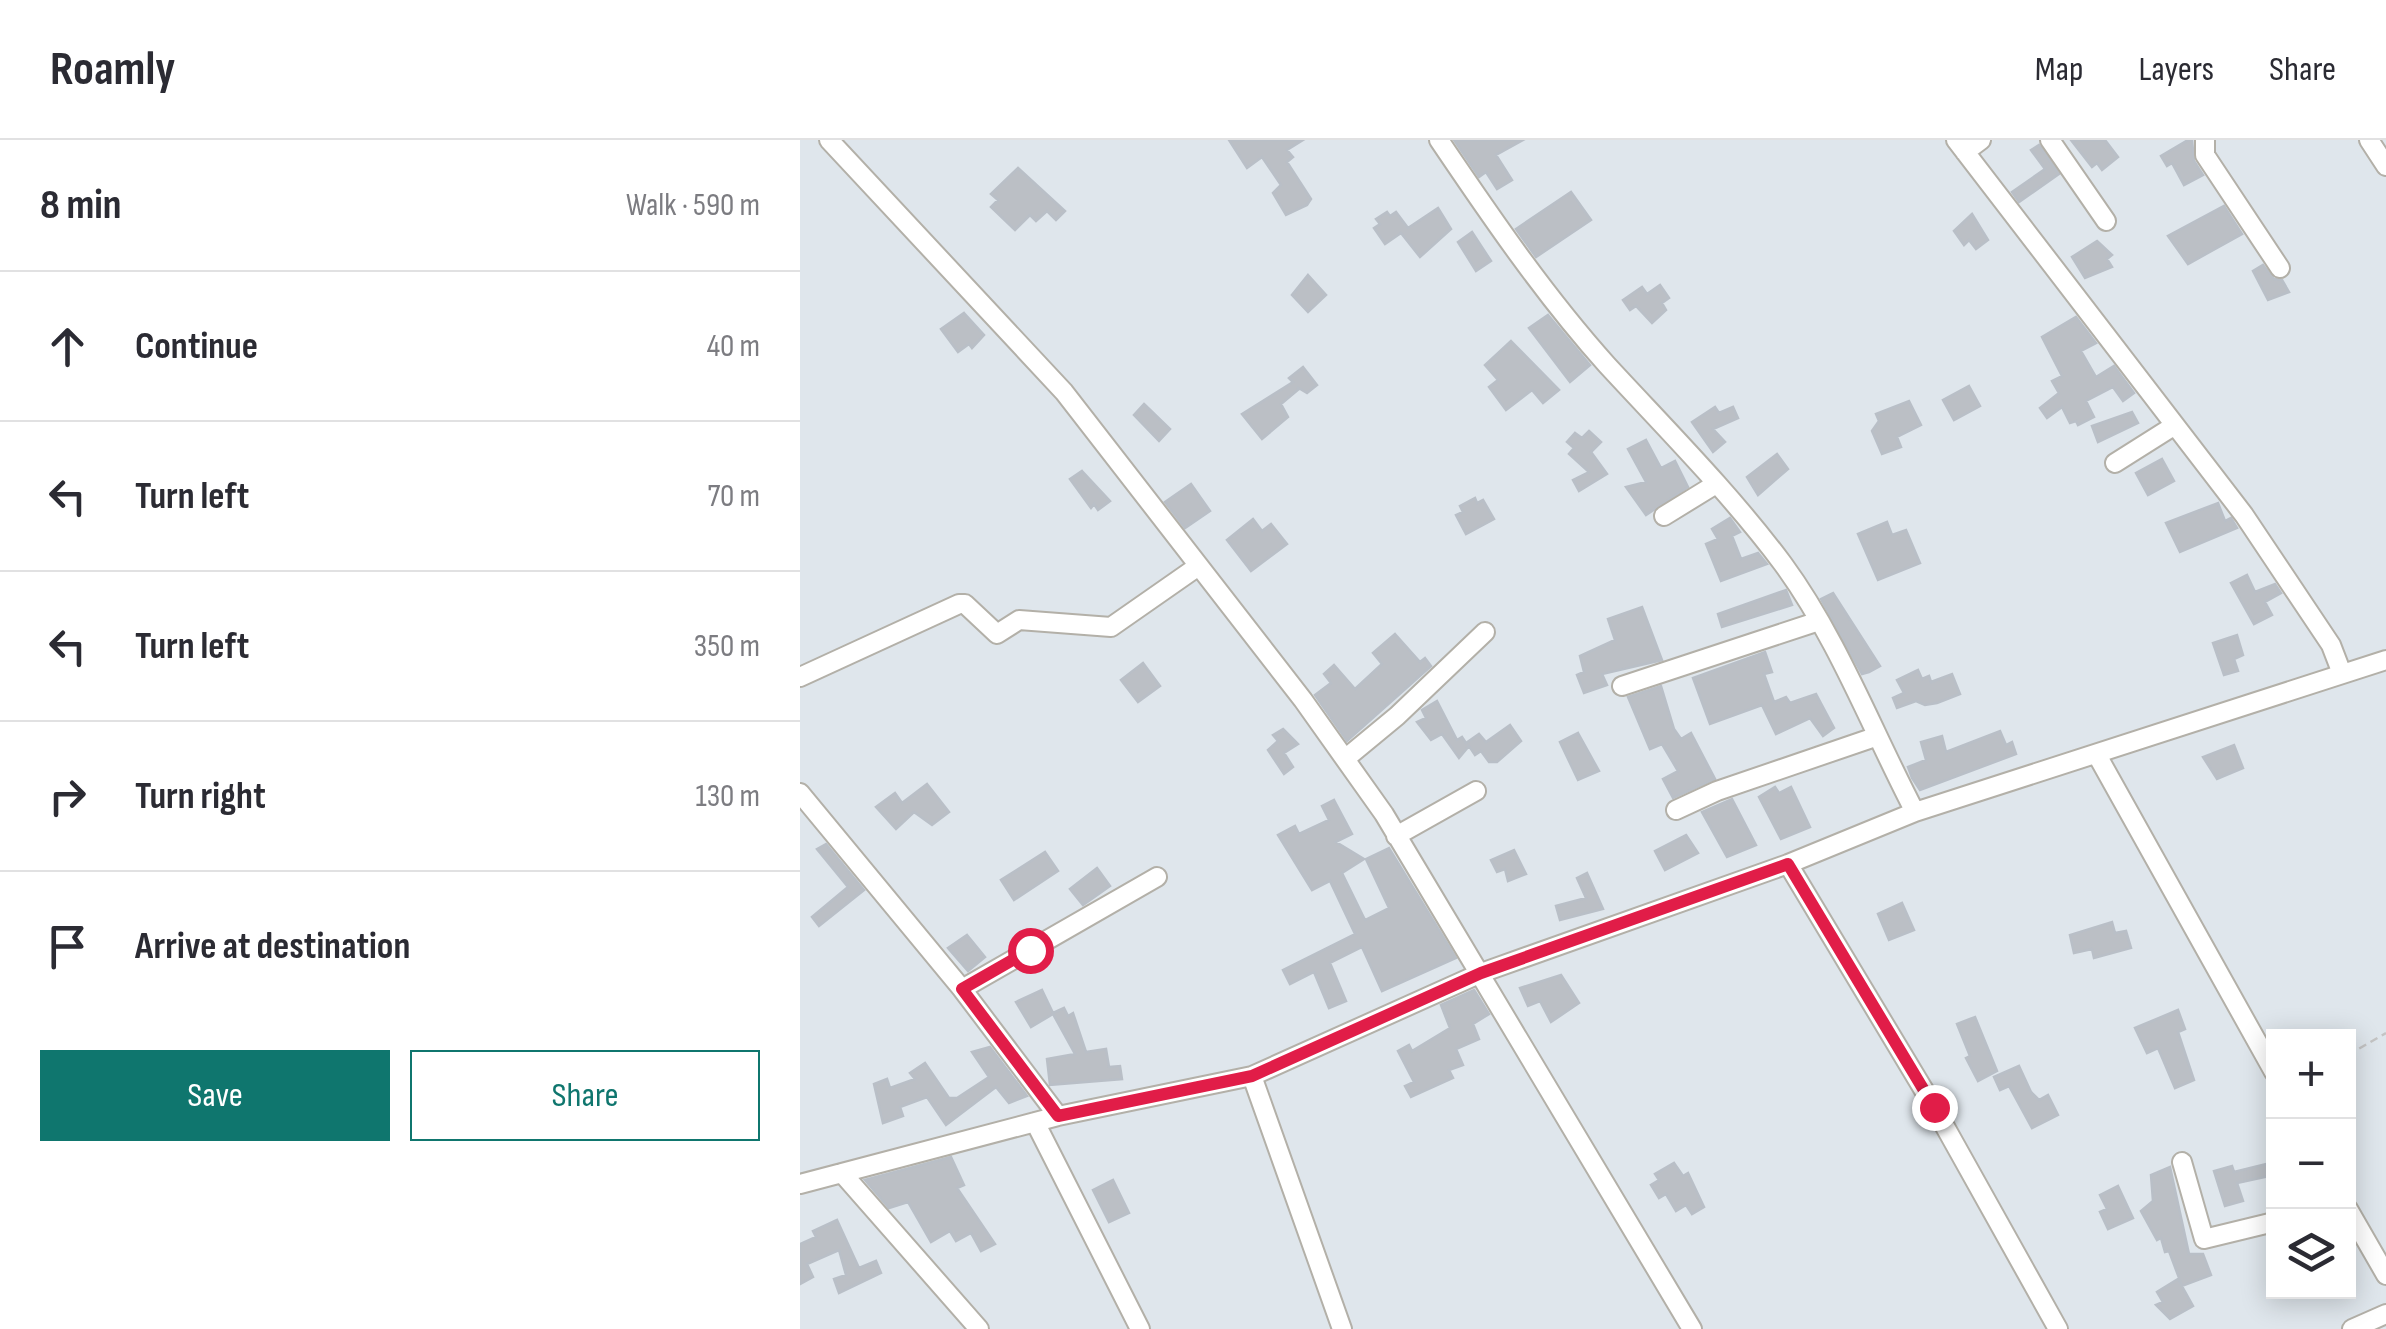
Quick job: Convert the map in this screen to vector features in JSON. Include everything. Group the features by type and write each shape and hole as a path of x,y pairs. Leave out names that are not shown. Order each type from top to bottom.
{"street":[{"path":"830,140 1064,392 1345,759 1481,973 1692,1329"},
{"path":"1439,140 1500,231 1605,362 1784,566 1915,812"},
{"path":"1982,140 1961,146 2172,427 2244,515 2331,645 2342,671"},
{"path":"2050,140 2106,221"},
{"path":"2205,140 2205,155 2280,268"},
{"path":"2369,140 2386,166"},
{"path":"2114,463 2172,427"},
{"path":"1664,516 1716,484"},
{"path":"800,677 959,604 996,634 1019,620 1111,628 1197,567"},
{"path":"1622,686 1816,622"},
{"path":"1345,759 1397,716 1484,632"},
{"path":"800,1184 1058,1116 1252,1076 1481,973 1788,864 1915,812 2342,671 2386,660"},
{"path":"1676,810 1717,790 1876,737"},
{"path":"2097,754 2266,1058"},
{"path":"1396,836 1476,791"},
{"path":"800,793 962,989 1058,1116"},
{"path":"1788,864 1934,1107 2058,1329"},
{"path":"962,989 1157,876"},
{"path":"1252,1076 1342,1329"},
{"path":"1035,1122 1140,1329"},
{"path":"2182,1162 2204,1239 2266,1224"},
{"path":"842,1173 979,1329"},
{"path":"2349,1209 2386,1275"},
{"path":"2352,1329 2386,1314"}],"path":[{"path":"2356,1050 2386,1033"}],"building":[{"path":"1229,140 1303,140 1287,150 1293,157 1287,162 1311,199 1307,205 1286,215 1273,193 1281,185 1262,157 1247,168"},
{"path":"1454,140 1523,140 1496,155 1512,180 1497,189 1486,172 1479,177"},
{"path":"2071,140 2105,140 2118,157 2102,170 2097,163 2092,167"},
{"path":"2192,140 2194,161 2203,175 2184,185 2172,163 2167,166 2161,156"},
{"path":"2039,145 2059,174 2019,202 2012,192 2045,169 2031,150"},
{"path":"1018,168 1065,211 1056,220 1047,211 1036,221 1030,215 1015,230 991,207 998,200 991,194"},
{"path":"1571,192 1591,220 1536,257 1516,229"},
{"path":"2224,206 2242,234 2188,264 2168,236"},
{"path":"1438,208 1451,229 1420,257 1401,233 1385,244 1374,228 1380,224 1376,219 1387,212 1390,216 1396,212 1408,228"},
{"path":"1972,214 1988,240 1976,249 1969,240 1964,245 1954,231"},
{"path":"1472,232 1491,261 1476,271 1458,242"},
{"path":"2097,241 2112,255 2107,259 2112,267 2085,278 2072,257"},
{"path":"2263,265 2274,279 2282,280 2289,292 2268,300 2253,271"},
{"path":"1308,275 1326,295 1308,312 1292,295"},
{"path":"1660,285 1669,298 1662,303 1666,310 1652,323 1636,306 1630,310 1623,300 1642,287 1647,294"},
{"path":"964,313 984,335 972,348 969,344 958,352 941,329"},
{"path":"1548,315 1590,365 1570,382 1529,328"},
{"path":"2076,317 2096,343 2081,351 2096,377 2114,366 2134,393 2123,401 2113,387 2086,401 2094,417 2078,425 2076,421 2070,423 2062,407 2047,418 2040,408 2059,393 2052,381 2062,376 2042,337"},
{"path":"1511,341 1559,390 1543,403 1532,390 1506,410 1489,387 1498,380 1485,365"},
{"path":"1303,367 1317,385 1307,393 1297,387 1281,404 1288,417 1262,439 1242,414 1293,382 1289,378"},
{"path":"1969,386 1980,406 1954,420 1943,400"},
{"path":"1909,401 1921,425 1897,437 1901,447 1882,454 1872,431 1879,421 1876,414"},
{"path":"1144,404 1170,429 1159,441 1134,415"},
{"path":"1715,407 1719,413 1733,407 1738,418 1713,429 1725,442 1713,452 1692,422"},
{"path":"2132,412 2138,423 2098,442 2092,426"},
{"path":"1589,431 1601,442 1591,452 1607,474 1579,491 1573,480 1589,472 1569,454 1574,448 1567,442 1575,433 1582,438"},
{"path":"1646,440 1661,468 1675,461 1688,487 1646,515 1626,487 1646,482 1628,449"},
{"path":"1777,454 1788,469 1758,495 1747,477"},
{"path":"2162,459 2174,481 2148,495 2136,473"},
{"path":"1082,471 1110,501 1098,510 1094,504 1091,508 1070,479"},
{"path":"1191,484 1210,511 1185,528 1165,502"},
{"path":"1475,498 1477,503 1483,500 1494,519 1466,534 1456,515 1463,512 1460,506"},
{"path":"2218,503 2225,521 2231,518 2237,528 2180,552 2166,523"},
{"path":"1730,518 1740,532 1732,536 1741,559 1758,553 1767,564 1721,581 1706,544 1718,539 1712,529"},
{"path":"1253,519 1262,531 1271,524 1287,544 1251,571 1227,540"},
{"path":"1887,522 1892,535 1906,530 1920,563 1878,580 1858,534"},
{"path":"2247,575 2255,592 2275,584 2281,593 2265,602 2272,615 2254,624 2231,583"},
{"path":"1786,590 1792,605 1722,627 1718,614"},
{"path":"1833,593 1880,666 1862,674 1821,599"},
{"path":"1642,607 1662,660 1602,674 1607,685 1584,693 1577,675 1584,672 1580,656 1615,640 1608,619"},
{"path":"1395,634 1420,662 1425,658 1431,666 1347,741 1315,695 1331,683 1324,674 1334,665 1355,689 1382,664 1373,653"},
{"path":"2237,635 2243,655 2234,659 2238,671 2224,675 2213,643"},
{"path":"1765,652 1772,672 1764,674 1774,702 1786,697 1790,703 1816,694 1834,728 1823,736 1810,718 1776,734 1762,705 1710,724 1693,678"},
{"path":"1143,663 1160,686 1138,702 1121,680"},
{"path":"1918,670 1922,679 1929,676 1931,682 1952,674 1960,694 1937,703 1925,705 1916,701 1897,708 1893,698 1904,693 1897,680"},
{"path":"1661,686 1674,729 1681,739 1691,733 1715,779 1673,798 1663,779 1678,771 1662,744 1650,749 1628,697"},
{"path":"1437,701 1457,740 1462,737 1466,743 1479,734 1486,742 1510,725 1521,741 1497,762 1489,762 1481,751 1475,755 1469,746 1459,758 1442,734 1431,740 1417,722 1426,718 1422,710"},
{"path":"1283,729 1298,744 1284,753 1293,767 1284,774 1268,750 1278,741 1273,735"},
{"path":"2000,731 2006,745 2012,742 2016,754 1920,790 1912,778 1908,767 1926,760 1921,742 1942,736 1946,752"},
{"path":"1578,733 1599,771 1578,780 1560,742"},
{"path":"2234,745 2243,768 2217,779 2203,757"},
{"path":"927,784 949,812 932,825 914,812 896,829 876,807 895,793 902,803"},
{"path":"1775,787 1779,793 1791,787 1810,827 1781,839 1759,797"},
{"path":"1732,799 1756,845 1727,857 1702,812"},
{"path":"1334,800 1352,834 1336,842 1364,859 1342,873 1365,920 1389,908 1366,859 1389,848 1456,958 1382,991 1362,947 1330,963 1346,1001 1329,1008 1314,972 1290,984 1283,970 1355,934 1330,881 1312,890 1278,835 1295,826 1299,834 1329,820 1322,806"},
{"path":"1686,835 1698,853 1665,870 1655,851"},
{"path":"826,844 864,890 819,926 812,917 848,887 817,849"},
{"path":"1514,850 1526,874 1508,881 1505,869 1497,872 1491,860"},
{"path":"1045,852 1058,871 1014,900 1001,880"},
{"path":"1097,868 1110,886 1083,905 1070,889"},
{"path":"1587,873 1603,909 1560,920 1556,906 1586,898 1577,878"},
{"path":"1902,903 1914,930 1889,940 1878,914"},
{"path":"2112,922 2115,933 2126,931 2131,948 2094,958 2092,949 2074,953 2070,935"},
{"path":"967,935 985,957 968,971 948,948"},
{"path":"1561,975 1579,1003 1551,1022 1540,1001 1528,1006 1520,988"},
{"path":"1042,990 1053,1013 1064,1008 1068,1016 1073,1013 1086,1052 1106,1049 1109,1067 1120,1066 1122,1079 1050,1085 1047,1059 1075,1054 1053,1014 1031,1027 1016,1002"},
{"path":"1474,990 1489,1014 1473,1024 1479,1039 1456,1049 1463,1065 1449,1070 1453,1078 1411,1097 1405,1086 1414,1082 1398,1051 1409,1045 1412,1051 1450,1028 1441,1005"},
{"path":"2178,1010 2185,1029 2178,1032 2194,1080 2175,1088 2158,1048 2147,1053 2135,1028"},
{"path":"1975,1017 1997,1071 1978,1081 1966,1058 1970,1056 1957,1024"},
{"path":"990,1047 1027,1096 1009,1103 996,1087 946,1125 927,1097 900,1107 903,1116 883,1123 874,1084 887,1079 890,1088 915,1079 910,1073 925,1063 949,1098 957,1098 989,1077 972,1052"},
{"path":"2019,1066 2031,1092 2039,1100 2048,1095 2058,1115 2032,1128 2009,1086 2000,1090 1994,1077"},
{"path":"951,1157 964,1185 957,1188 995,1244 981,1251 971,1233 956,1241 950,1231 931,1242 908,1202 889,1208 865,1180"},
{"path":"1674,1163 1683,1176 1688,1173 1704,1207 1692,1214 1686,1205 1676,1211 1666,1194 1659,1198 1651,1185 1659,1180 1655,1174"},
{"path":"2266,1164 2266,1177 2237,1183 2243,1201 2225,1206 2214,1171 2232,1166 2234,1172"},
{"path":"2170,1167 2189,1254 2203,1254 2211,1275 2182,1286 2169,1251 2165,1252 2161,1238 2157,1240 2141,1211 2153,1201 2151,1175"},
{"path":"1113,1180 1129,1213 1109,1222 1093,1190"},
{"path":"2118,1186 2133,1218 2108,1229 2100,1212 2107,1209 2100,1195"},
{"path":"837,1220 859,1268 876,1261 881,1273 839,1293 834,1279 846,1275 839,1250 807,1264 813,1277 800,1284 800,1244 816,1237 813,1231"},
{"path":"2178,1279 2193,1306 2170,1319 2156,1305 2163,1302 2157,1292"}],"route":[{"path":"1030,950 962,989 1058,1116 1252,1076 1481,973 1788,864 1934,1107"}]}
